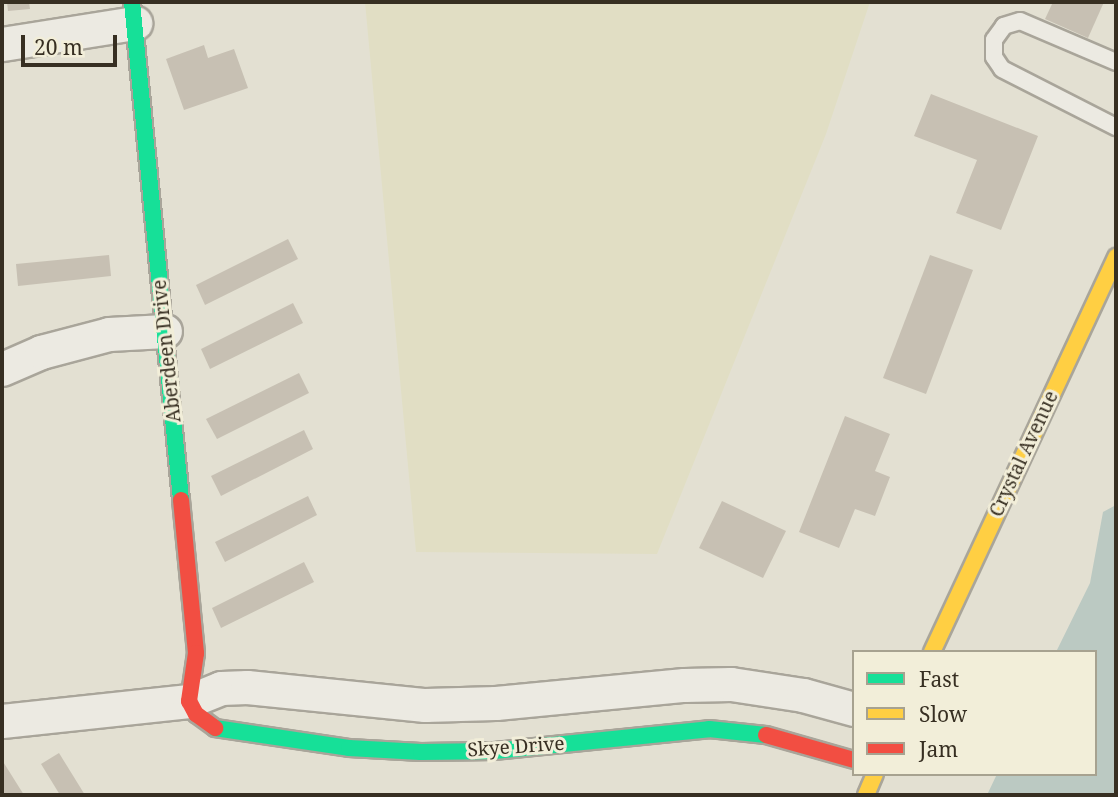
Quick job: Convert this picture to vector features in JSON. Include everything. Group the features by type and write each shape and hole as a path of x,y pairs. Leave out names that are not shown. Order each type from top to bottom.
{"street":[{"path":"2,44 134,12"},
{"name":"Aberdeen Drive","path":"134,12 196,653 189,701"},
{"name":"Crystal Avenue","path":"933,650 1116,257"},
{"path":"2,369 41,352 109,334 165,331"},
{"path":"2,722 189,701 214,690 247,687 425,705 531,699 684,685 731,684 803,695 852,708"},
{"path":"511,749 531,699"},
{"name":"Skye Drive","path":"189,701 206,724 220,730 277,739 421,752 511,749 709,729 757,732 852,759"},
{"path":"866,795 875,776"}],"lane":[{"path":"1116,62 1020,21 1004,26 994,40 993,57 1003,69 1116,127"}],"shaded area":[{"path":"365,2 870,2 826,134 657,554 416,552"},
{"path":"1116,505 1116,795 987,795 996,776 1097,776 1097,650 1057,650 1090,583 1103,512"}],"building":[{"path":"7,2 29,2 30,9 8,11"},
{"path":"1053,2 1104,2 1088,38 1045,19"},
{"path":"204,45 208,58 234,49 248,88 184,110 166,59"},
{"path":"931,94 1038,136 1001,230 956,213 977,160 914,136"},
{"path":"288,239 298,259 205,305 196,285"},
{"path":"109,255 111,276 18,286 16,264"},
{"path":"930,255 973,270 926,394 883,378"},
{"path":"293,303 303,323 210,369 201,349"},
{"path":"299,373 309,393 217,439 206,419"},
{"path":"845,416 890,434 875,471 890,477 875,516 855,509 839,548 799,532"},
{"path":"304,430 313,449 221,496 211,476"},
{"path":"308,496 317,515 225,562 215,542"},
{"path":"722,501 786,531 763,578 699,548"},
{"path":"304,562 314,582 221,628 212,608"},
{"path":"59,753 85,795 60,795 41,764"},
{"path":"2,760 24,795 2,795"}],"traffic: fast":[{"path":"132,2 181,500"},
{"path":"215,728 349,748 421,752 494,751 709,729 766,735"}],"traffic: slow":[{"path":"933,650 1116,257"},
{"path":"866,795 874,776"}],"traffic: jam":[{"path":"181,500 196,653 189,701 196,714 215,728"},
{"path":"766,735 852,759"}]}
